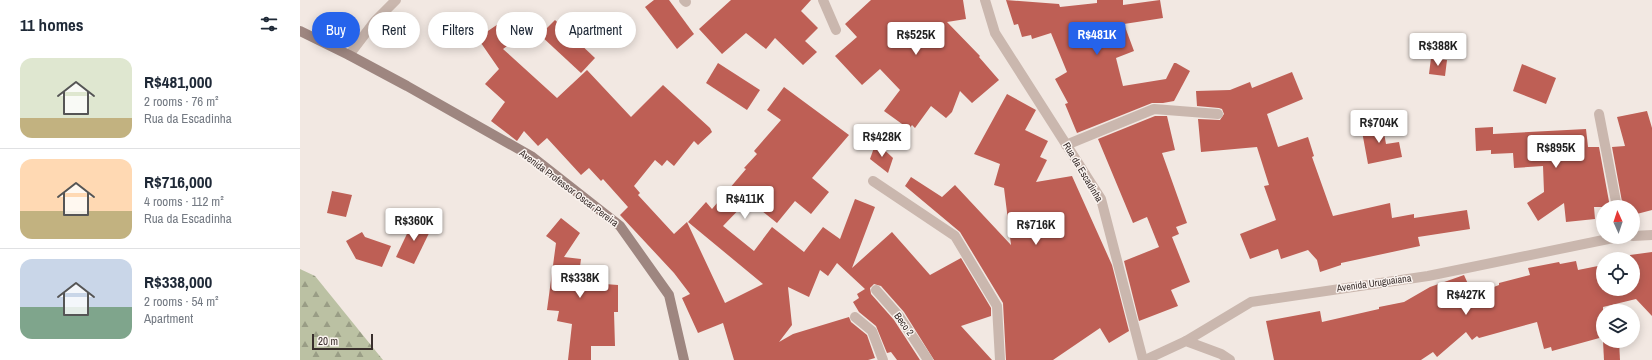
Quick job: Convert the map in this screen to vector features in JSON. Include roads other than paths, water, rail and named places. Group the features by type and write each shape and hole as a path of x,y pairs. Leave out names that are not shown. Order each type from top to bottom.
{"main road":[{"name":"Avenida Professor Oscar Pereira","path":"300,31 349,55 531,156 620,226 669,295 684,360"}],"street":[{"path":"349,55 375,21 396,0"},
{"path":"822,0 836,30"},
{"name":"Rua da Escadinha","path":"984,0 995,34 1101,199 1144,360"},
{"path":"1066,145 1154,109 1218,114"},
{"path":"1599,114 1616,200"},
{"path":"873,181 955,236 997,306 1000,360"},
{"path":"1640,236 1652,235"},
{"name":"Avenida Uruguaiana","path":"1144,360 1186,341 1251,302 1428,276 1596,242"},
{"name":"Beco 2","path":"876,290 899,316 928,360"},
{"path":"855,317 872,331 883,360"},
{"path":"1186,341 1221,354 1230,360"}]}
